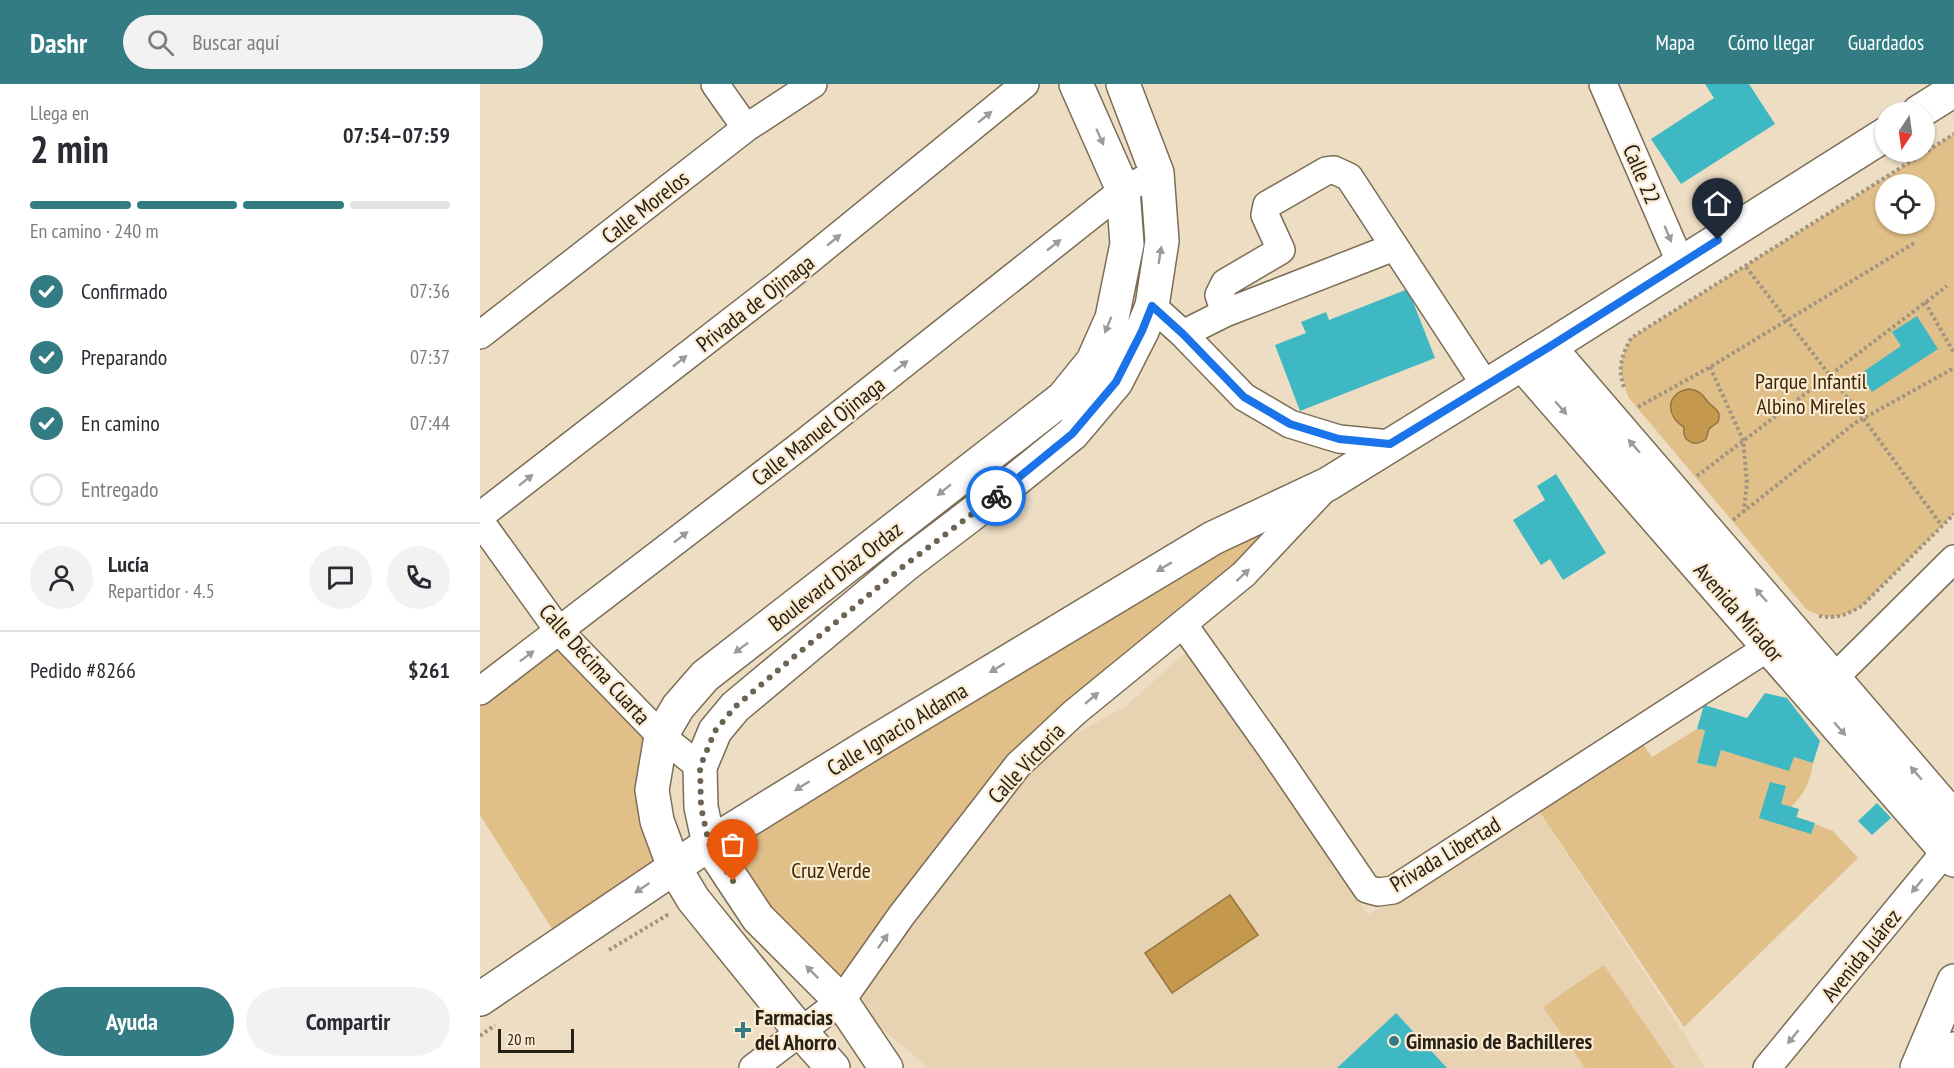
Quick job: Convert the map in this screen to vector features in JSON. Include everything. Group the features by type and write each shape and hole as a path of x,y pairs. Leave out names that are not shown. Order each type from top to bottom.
{"main road":[{"name":"Boulevard Díaz Ordaz","path":"833,1068 800,1031 693,899 674,867 657,821 652,790 661,736 678,707 705,676 1063,398 1093,361 1112,318 1127,244 1123,190 1076,84"},
{"name":"Boulevard Díaz Ordaz","path":"886,1068 841,1001 758,918 709,844 701,807 700,767 715,731 735,707 905,565 1072,434 1116,382 1152,306 1162,241 1157,173 1124,84"},
{"path":"1935,102 1954,90"},
{"name":"Calle Ignacio Aldama","path":"480,999 709,844 1213,538 1328,484 1536,356 1875,141"},
{"name":"Avenida Mirador","path":"1536,356 1824,688 1951,851"},
{"name":"Avenida Mirador","path":"1824,688 1954,818"},
{"path":"1940,1054 1954,981"}],"street":[{"path":"715,84 746,128"},
{"name":"Calle Morelos","path":"480,335 746,128 813,84"},
{"name":"Privada de Ojinaga","path":"480,516 782,282 1025,84"},
{"name":"Calle 22","path":"1603,84 1680,264"},
{"path":"1225,313 1219,295 1225,283 1281,250 1265,215 1268,205 1326,171 1335,170 1348,177 1486,386"},
{"name":"Calle Manuel Ojinaga","path":"480,691 805,442 1123,190 1157,173"},
{"path":"1183,334 1225,313 1394,247"},
{"path":"1152,306 1183,334 1244,397 1290,424 1339,439 1390,444"},
{"name":"Calle Victoria","path":"753,1068 841,1001 901,916 1018,765 1075,712 1244,574 1328,484"},
{"name":"Calle Décima Cuarta","path":"480,521 559,631 661,736 700,767"},
{"path":"1824,688 1954,559"},
{"name":"Privada Libertad","path":"1183,624 1367,889 1378,892 1393,890 1781,639"},
{"name":"Avenida Juárez","path":"1767,1068 1951,851"}],"path":[{"path":"1625,388 1621,378 1620,359 1631,338 1954,134"},
{"path":"1636,408 1710,367 1916,242"},
{"path":"1746,267 1863,418 1942,526"},
{"path":"1695,477 1947,286"},
{"path":"1925,302 1954,353"},
{"path":"1710,367 1743,440 1747,483 1744,511"},
{"path":"1731,521 1863,418 1954,368"},
{"path":"1632,403 1644,416"},
{"path":"1862,606 1954,514"}],"shaded area":[{"path":"1688,389 1700,393 1719,415 1718,422 1709,429 1706,439 1702,442 1690,442 1685,436 1684,427 1671,412 1675,396"},
{"path":"1186,652 1368,915 1537,808 1706,1068 929,1068 849,1001 1018,765 1125,707"},
{"path":"1230,895 1258,935 1172,993 1145,953"}],"green space":[{"name":"Parque Infantil Albino Mireles","path":"1954,134 1954,514 1862,606 1835,617 1822,616 1807,610 1629,398 1621,374 1624,354 1631,338 1875,184 1875,234 1935,234 1935,174 1891,174 1910,162 1935,162 1935,146"},
{"name":"Cruz Verde","path":"1328,484 1018,765 841,1001 709,844"},
{"path":"559,631 661,736 674,867 561,943 480,815 480,689"},
{"path":"1697,729 1705,730 1697,763 1716,767 1721,750 1789,770 1794,757 1813,763 1806,787 1791,807 1799,809 1797,817 1833,831 1858,858 1684,1027 1537,808 1641,741 1652,757"},
{"path":"1604,965 1675,1068 1585,1068 1543,1007"}],"building":[{"path":"1705,84 1749,84 1775,124 1681,184 1651,139 1714,98"},
{"path":"1408,289 1435,358 1300,411 1275,345 1306,333 1301,322 1326,312 1329,320"},
{"path":"1917,316 1938,349 1872,392 1860,374 1901,346 1892,332"},
{"path":"1556,474 1606,553 1563,580 1550,559 1541,565 1513,520 1545,500 1537,486"},
{"path":"1765,693 1787,698 1820,741 1813,763 1794,757 1789,771 1721,750 1716,767 1697,763 1705,730 1697,729 1704,705 1747,718"},
{"path":"1770,782 1786,786 1781,804 1799,809 1796,817 1815,823 1811,834 1759,818"},
{"path":"1877,803 1891,818 1872,835 1858,821"},
{"name":"Gimnasio de Bachilleres","path":"1396,1013 1447,1068 1337,1068"}],"way so far":[{"path":"733,881 709,844 701,807 700,767 715,731 735,707 795,656 905,565 996,496"}],"place":[{"name":"Farmacias del Ahorro","path":"743,1030"},
{"name":"Gimnasio de Bachilleres","path":"1394,1041"}],"route":[{"path":"996,496 1072,434 1116,382 1152,306 1183,334 1244,397 1290,424 1339,439 1390,444 1718,240"}]}
